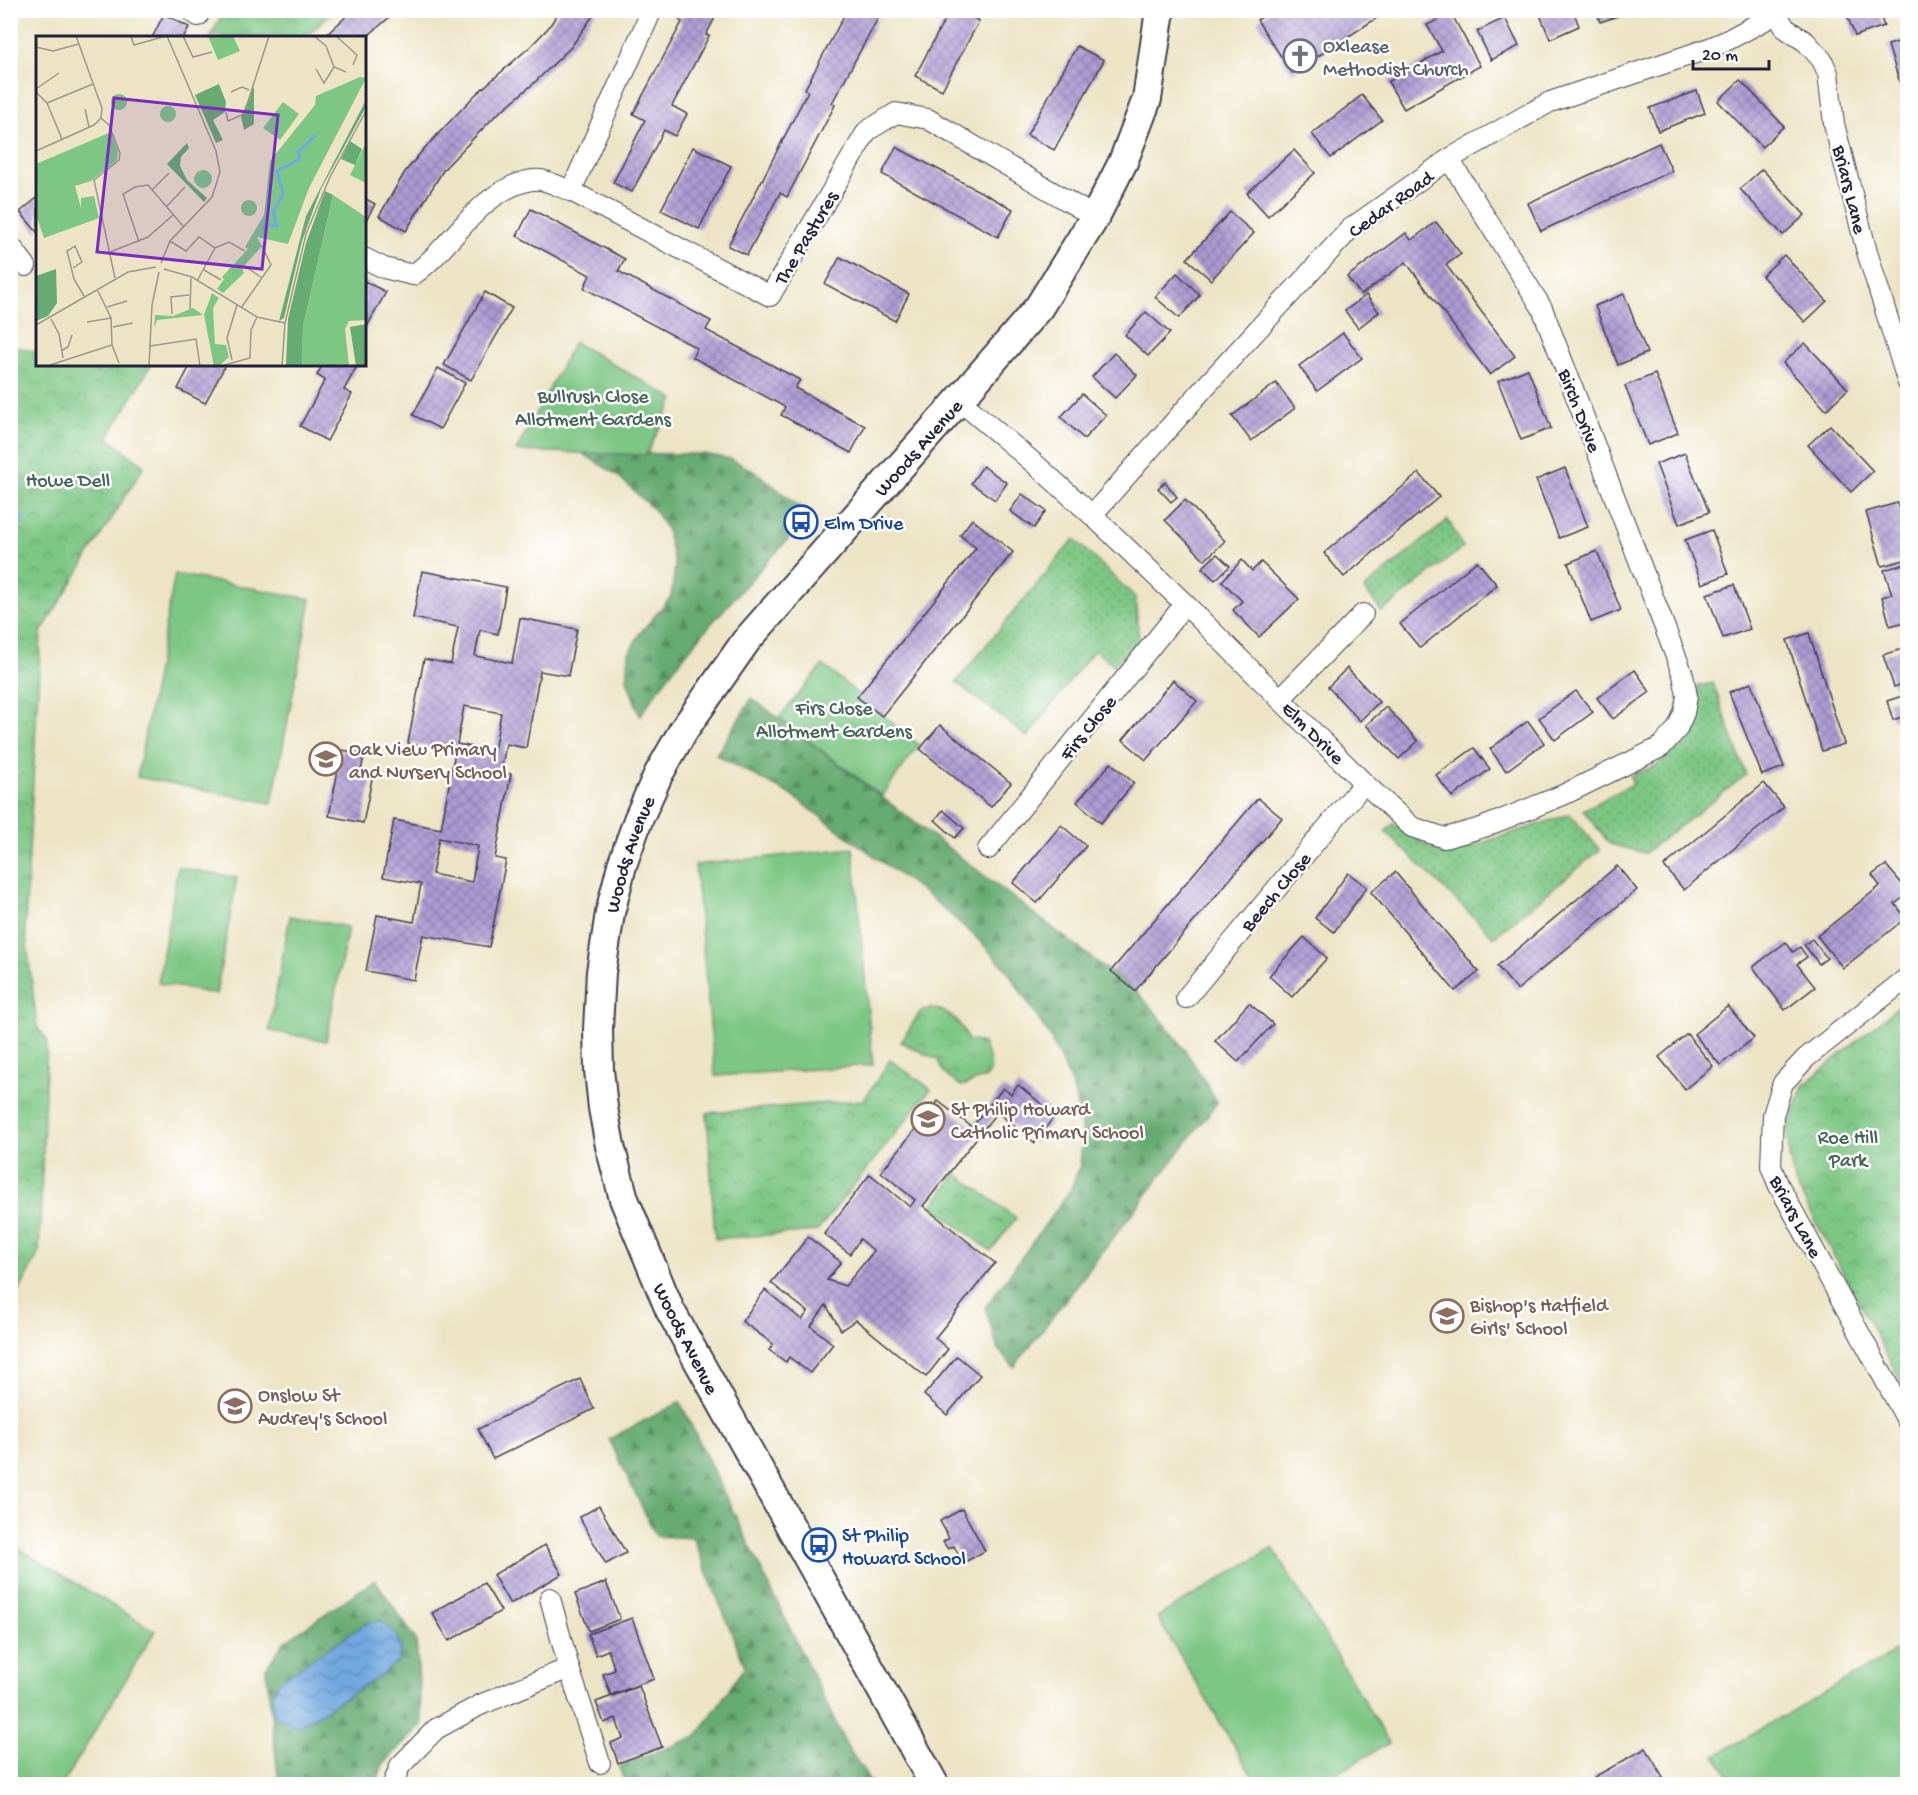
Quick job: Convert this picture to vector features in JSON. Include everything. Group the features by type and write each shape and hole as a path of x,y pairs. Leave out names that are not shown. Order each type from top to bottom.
{"street":[{"path":"366,259 384,268 413,275 431,261 494,197 518,184 539,179 571,191 652,10"},
{"name":"Woods Avenue","path":"934,1785 666,1302 624,1199 610,1146 599,1070 598,1029 603,960 610,913 622,865 638,820 658,775 683,731 746,641 1039,307 1095,217 1124,162 1147,99 1160,10"},
{"name":"Cedar Road","path":"1092,515 1203,388 1350,229 1449,159 1550,102 1707,49 1724,42 1775,12"},
{"name":"Briars Lane","path":"1775,12 1785,28 1806,42 1822,60 1828,73 1834,124 1867,252 1908,383"},
{"name":"The Pastures","path":"571,191 770,296 867,132 896,113 928,119 1095,217"},
{"name":"Birch Drive","path":"1449,159 1542,308 1683,675"},
{"path":"10,244 26,266"},
{"name":"Elm Drive","path":"959,400 1092,515 1185,604 1364,783 1412,827 1445,838 1484,827 1563,795 1661,747 1677,729 1684,713 1687,696 1683,675"},
{"name":"Firs Close","path":"988,849 1185,604"},
{"path":"1280,699 1363,614"},
{"name":"Beech Close","path":"1186,998 1364,783"},
{"name":"Briars Lane","path":"1908,977 1806,1058 1783,1083 1773,1115 1771,1154 1771,1166 1778,1184 1908,1422"},
{"path":"550,1598 569,1668 600,1762"},
{"path":"393,1785 400,1766 436,1729 480,1705 569,1668"}],"green space":[{"path":"224,10 333,11 307,36 211,36"},
{"name":"Bullrush Close Allotment Gardens","path":"574,342 674,399 646,455 516,451"},
{"name":"Howe Dell","path":"11,346 36,352 36,366 76,366 98,373 97,366 150,366 108,438 144,466 41,632 25,926 37,1027 47,1040 39,1252 11,1308"},
{"path":"582,453 703,454 731,459 757,473 810,515 700,637 640,716 627,680 629,653 640,633 671,597 675,565 666,528 654,510 617,475"},
{"path":"1448,520 1463,547 1382,612 1364,589"},
{"path":"1074,539 1135,597 1139,639 1114,665 1094,650 1027,737 956,682"},
{"path":"175,574 311,599 272,803 137,777"},
{"name":"Firs Close Allotment Gardens","path":"823,665 919,745 882,796 779,718"},
{"path":"1713,683 1746,775 1645,853 1610,844 1583,810 1633,784 1630,776 1655,766 1678,748 1695,716 1698,686"},
{"path":"752,698 1139,994 1182,1046 1217,1103 1014,1367 998,1349 985,1308 1071,1189 1080,1165 1083,1132 1073,1087 1050,1037 1007,970 977,938 931,898 791,795 716,755"},
{"path":"1570,814 1600,850 1494,937 1386,832 1393,824 1429,847 1463,849"},
{"path":"853,848 873,1065 715,1076 695,865"},
{"path":"178,867 237,878 216,994 158,983"},
{"path":"290,916 348,927 326,1041 269,1031"},
{"name":"Roe Hill Park","path":"1907,999 1907,1393 1796,1185 1789,1156 1788,1129 1803,1086"},
{"path":"930,1008 943,1011 954,1018 962,1028 967,1040 983,1043 990,1061 990,1073 986,1077 962,1086 947,1076 938,1060 901,1042 920,1012"},
{"path":"890,1060 931,1089 817,1231 715,1239 707,1113 864,1100"},
{"path":"956,1173 1016,1218 991,1251 932,1206"},
{"path":"680,1402 848,1748 872,1784 625,1784 619,1767 697,1736 745,1666 693,1538 656,1536 609,1439"},
{"path":"11,1544 155,1631 63,1784 11,1784"},
{"path":"1273,1548 1389,1743 1319,1784 1257,1784 1157,1617"},
{"path":"375,1580 416,1640 422,1725 383,1764 376,1784 279,1784 266,1668 285,1641"},
{"path":"1907,1645 1907,1784 1733,1784 1716,1755"}],"water":[{"path":"383,1621 396,1635 401,1647 398,1661 377,1678 298,1727 287,1723 274,1713 272,1695 278,1682 368,1622"}],"building":[{"path":"353,10 398,10 366,37 325,36"},
{"path":"560,10 597,10 571,47 533,84 494,117 444,169 406,231 379,216 405,172 422,151 475,95 532,45 549,27"},
{"path":"684,10 719,10 706,35 709,36 672,106 687,114 675,136 664,130 632,192 613,183 645,120 633,114 682,22 679,20"},
{"path":"847,10 877,10 874,17 878,18 832,103 835,105 787,197 780,193 747,255 728,246 808,91 805,89"},
{"path":"950,10 960,10 979,21 942,90 915,76"},
{"name":"Oxlease Methodist Church","path":"1273,10 1380,10 1383,14 1292,73 1257,20"},
{"path":"1538,10 1573,10 1579,26 1550,39"},
{"path":"1596,10 1629,10 1630,12 1600,22"},
{"path":"1845,10 1878,10 1884,26 1855,36"},
{"path":"1451,13 1480,66 1404,109 1388,82 1442,51 1427,25"},
{"path":"164,14 189,27 184,36 153,36"},
{"path":"1505,18 1519,46 1491,60 1477,31"},
{"path":"1908,39 1908,106 1907,106 1888,45"},
{"path":"1077,46 1104,60 1054,150 1027,135"},
{"path":"1740,80 1784,126 1762,147 1718,101"},
{"path":"1697,91 1705,113 1658,131 1650,108"},
{"path":"1362,95 1382,120 1331,158 1312,134"},
{"path":"1659,143 1672,171 1541,231 1528,203"},
{"path":"693,147 731,166 699,229 661,210"},
{"path":"896,147 1013,209 998,237 882,174"},
{"path":"1294,150 1315,173 1268,216 1247,193"},
{"path":"1762,169 1805,215 1783,235 1740,189"},
{"path":"36,199 36,231 20,212"},
{"path":"366,199 375,204 366,220"},
{"path":"531,209 625,259 618,271 711,321 706,330 800,380 795,388 865,426 851,453 781,415 785,407 692,357 697,348 584,288 590,275 517,236"},
{"path":"1230,212 1254,233 1211,280 1187,259"},
{"path":"1436,222 1461,254 1446,265 1515,356 1490,375 1406,262 1361,295 1347,277 1406,233 1411,240"},
{"path":"1784,255 1827,301 1805,322 1762,276"},
{"path":"840,257 909,294 895,321 825,284"},
{"path":"1177,273 1200,295 1179,318 1155,297"},
{"path":"366,282 386,292 366,328"},
{"path":"485,292 512,308 471,380 444,365"},
{"path":"1624,294 1647,353 1618,365 1595,306"},
{"path":"1366,295 1379,312 1358,328 1345,311"},
{"path":"1146,312 1170,333 1148,356 1125,335"},
{"path":"1343,333 1362,358 1317,391 1299,366"},
{"path":"1805,343 1848,389 1826,410 1783,363"},
{"path":"1114,353 1137,375 1115,398 1092,377"},
{"path":"190,366 225,366 205,403 178,389"},
{"path":"322,366 357,366 344,390 352,394 327,441 300,426 325,380 317,375"},
{"path":"438,368 465,383 440,429 413,415"},
{"path":"1528,369 1551,428 1521,440 1498,381"},
{"path":"1655,374 1678,433 1648,445 1625,386"},
{"path":"1276,383 1295,408 1251,441 1232,416"},
{"path":"1082,394 1106,415 1084,439 1061,417"},
{"path":"1830,425 1873,471 1851,492 1808,445"},
{"path":"1685,453 1709,512 1679,524 1656,464"},
{"path":"983,466 1007,483 995,500 971,483"},
{"path":"1565,468 1588,527 1559,538 1536,480"},
{"path":"1419,473 1439,497 1344,577 1324,553"},
{"path":"1165,482 1177,497 1171,502 1158,488"},
{"path":"1022,494 1046,511 1034,528 1010,511"},
{"path":"1185,500 1225,541 1205,560 1165,520"},
{"path":"1897,503 1908,539 1908,559 1882,566 1866,512"},
{"path":"972,519 1013,552 882,716 857,697 976,548 960,535"},
{"path":"1712,530 1728,574 1702,584 1685,540"},
{"path":"1597,551 1621,610 1591,622 1568,563"},
{"path":"1217,554 1230,566 1215,580 1202,568"},
{"path":"1242,560 1252,571 1261,562 1299,599 1259,637 1233,610 1242,601 1222,581"},
{"path":"1477,561 1497,585 1420,648 1400,624"},
{"path":"1908,563 1908,621 1890,626 1882,597 1892,594 1884,570"},
{"path":"422,571 506,587 498,634 480,630 475,656 512,663 520,618 577,629 568,676 540,671 526,748 506,744 501,772 511,774 495,858 506,860 489,947 423,935 414,980 366,971 377,915 414,922 421,884 383,877 394,820 441,829 455,752 408,743 424,659 451,664 458,627 413,618","holes":["464,706 501,713 494,751 457,744","439,838 478,846 472,882 432,874"]},
{"path":"1734,585 1750,629 1723,638 1707,594"},
{"path":"1809,633 1844,744 1822,751 1787,640"},
{"path":"1908,647 1908,682 1894,687 1883,655"},
{"path":"1347,668 1379,702 1360,721 1328,687"},
{"path":"1635,670 1650,692 1613,719 1597,698"},
{"path":"1173,680 1197,701 1146,760 1123,740"},
{"path":"1751,683 1784,767 1762,775 1729,692"},
{"path":"1576,691 1593,712 1555,740 1539,718"},
{"path":"1908,694 1908,715 1893,720 1887,701"},
{"path":"1386,707 1418,741 1399,759 1366,725"},
{"path":"1528,721 1544,743 1506,771 1490,749"},
{"path":"940,725 1011,783 991,807 920,749"},
{"path":"1474,748 1490,769 1452,797 1436,775"},
{"path":"342,750 364,754 361,772 373,774 363,823 329,816"},
{"path":"1111,763 1134,783 1101,823 1077,802"},
{"path":"1764,783 1784,807 1684,890 1664,866"},
{"path":"1258,798 1282,818 1135,991 1111,971"},
{"path":"943,810 964,828 955,838 935,820"},
{"path":"1061,825 1086,846 1037,903 1013,883"},
{"path":"1886,865 1908,891 1908,894 1895,904 1906,918 1843,968 1817,936 1880,886 1872,875"},
{"path":"1617,866 1637,890 1517,990 1497,966"},
{"path":"1395,872 1479,972 1455,991 1371,892"},
{"path":"1348,873 1367,887 1334,932 1315,918"},
{"path":"1304,937 1327,958 1292,997 1269,976"},
{"path":"1812,939 1827,958 1819,964 1804,945"},
{"path":"1786,942 1793,952 1800,947 1807,957 1797,964 1815,987 1785,1010 1753,967"},
{"path":"1249,1003 1273,1024 1238,1062 1215,1041"},
{"path":"1728,1006 1754,1038 1720,1065 1694,1034"},
{"path":"1687,1034 1713,1066 1685,1089 1659,1057"},
{"path":"1018,1085 1055,1115 1035,1143 997,1112 923,1206 995,1263 935,1338 948,1349 926,1377 856,1320 841,1330 826,1305 811,1326 833,1344 810,1373 789,1357 786,1362 769,1350 773,1344 742,1321 765,1290 802,1320 808,1312 771,1283 808,1237 841,1262 827,1280 845,1286 874,1251 860,1239 850,1254 824,1234 870,1174 910,1207 915,1200 881,1172 938,1101 972,1127 1003,1088 1011,1094"},
{"path":"957,1356 980,1375 947,1415 924,1395"},
{"path":"580,1379 594,1409 493,1459 478,1429"},
{"path":"599,1506 626,1553 606,1564 579,1517"},
{"path":"962,1509 985,1551 963,1563 954,1546 948,1549 943,1542 949,1538 940,1521"},
{"path":"545,1545 562,1574 510,1604 493,1575"},
{"path":"606,1582 620,1619 589,1631 575,1594"},
{"path":"484,1583 501,1611 449,1641 432,1613"},
{"path":"632,1618 654,1679 611,1695 603,1674 615,1670 608,1650 596,1655 588,1634"},
{"path":"639,1686 662,1747 618,1763 611,1743 623,1738 616,1718 604,1723 596,1702"},
{"path":"1646,1748 1663,1778 1651,1784 1598,1784 1594,1777"}],"waterway":[{"path":"10,448 14,452 10,457"},
{"path":"10,507 20,519 16,526 10,527"}],"place":[{"name":"Oxlease Methodist Church","path":"1300,56"},
{"name":"Elm Drive","path":"801,522"},
{"name":"Oak View Primary and Nursery School","path":"326,759"},
{"name":"St Philip Howard Catholic Primary School","path":"928,1119"},
{"name":"Bishop's Hatfield Girls' School","path":"1447,1316"},
{"name":"Onslow St Audrey's School","path":"235,1406"},
{"name":"St Philip Howard School","path":"819,1545"}]}
